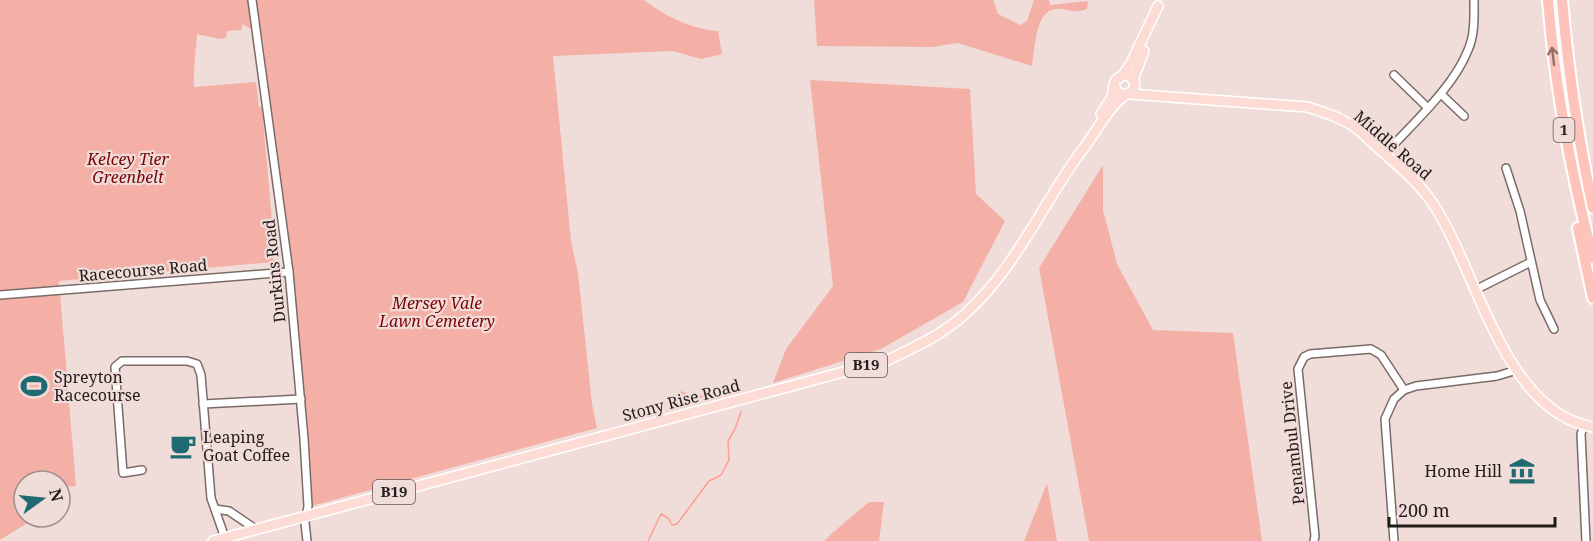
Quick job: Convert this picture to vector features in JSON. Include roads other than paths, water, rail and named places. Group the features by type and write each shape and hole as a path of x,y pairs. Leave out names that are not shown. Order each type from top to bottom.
{"highway":[{"name":"1","path":"1548,0 1557,91 1577,198 1593,258"},
{"name":"1","path":"1562,0 1568,65 1580,146 1593,208"},
{"path":"1557,91 1568,182 1593,298"},
{"path":"1580,146 1593,190"}],"main road":[{"name":"B19","path":"1114,84 1123,75 1135,56 1159,3"},
{"name":"B19","path":"1127,94 1134,87 1136,68 1154,25 1159,3"},
{"path":"1123,75 1127,75 1134,82"},
{"name":"Middle Road","path":"1134,82 1155,95"},
{"path":"1114,84 1118,92 1127,94"},
{"name":"Stony Rise Road","path":"213,541 888,360 939,333 966,314 991,288 1074,161 1112,97 1114,84"},
{"name":"Middle Road","path":"1127,94 1307,107 1333,115 1354,126 1428,197 1446,228 1517,370 1530,390 1566,420 1588,426"},
{"name":"Stony Rise Road","path":"1074,161 1108,114 1127,94"}],"street":[{"name":"Durkins Road","path":"252,0 289,272 301,399 308,506 307,541"},
{"path":"1385,154 1441,94 1468,50 1474,18 1474,0"},
{"path":"1394,75 1427,107"},
{"path":"1441,94 1464,116"},
{"path":"1506,168 1520,211 1540,300 1554,329"},
{"path":"1475,290 1531,262"},
{"name":"Racecourse Road","path":"0,295 289,272"},
{"name":"Penambul Drive","path":"1314,541 1298,369 1300,362 1310,354 1371,349 1381,355 1404,390"},
{"path":"142,470 123,473 115,367 122,361 187,361 197,364 201,375 209,483 225,538"},
{"path":"1394,541 1385,419 1394,399 1404,390 1416,386 1497,376 1517,370"},
{"path":"203,404 301,399"},
{"path":"1587,541 1581,434 1588,426"},
{"path":"215,509 229,511 257,530"}],"waterway":[{"path":"681,392 695,398 735,388"},
{"path":"648,541 661,514 668,518 672,525 677,524 709,481 721,475 729,460 728,441 741,412"}],"place":[{"name":"Spreyton Racecourse","path":"34,386"},
{"name":"Leaping Goat Coffee","path":"183,446"},
{"name":"Home Hill","path":"1522,471"}],"park label":[{"name":"Kelcey Tier Greenbelt","path":"128,168"},
{"name":"Mersey Vale Lawn Cemetery","path":"437,312"}]}
